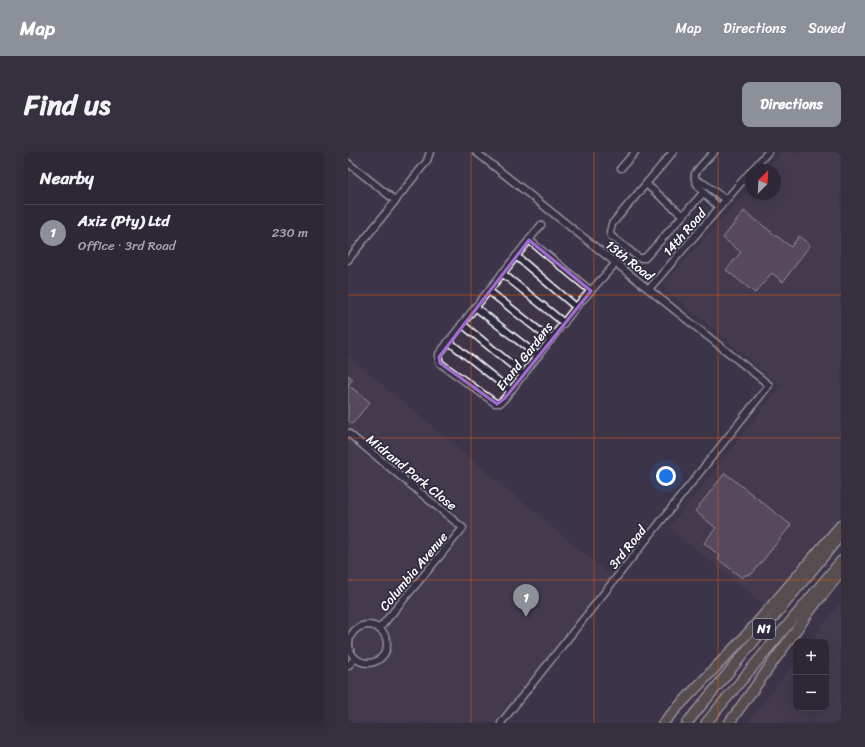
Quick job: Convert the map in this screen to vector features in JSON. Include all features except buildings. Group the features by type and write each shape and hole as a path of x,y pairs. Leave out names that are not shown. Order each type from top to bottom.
{"highway":[{"path":"664,723 757,622 841,525"},
{"name":"N1","path":"687,723 841,536"},
{"name":"N1","path":"706,723 841,561"},
{"path":"730,723 812,608 841,572"}],"street":[{"path":"348,260 427,161 430,152"},
{"name":"13th Road","path":"476,152 770,385"},
{"path":"621,168 635,152"},
{"path":"673,152 612,224 610,232 611,236 639,258 645,258 703,193 695,179 696,174 714,152"},
{"name":"14th Road","path":"757,164 768,152"},
{"path":"348,163 396,201"},
{"name":"14th Road","path":"648,289 745,177"},
{"path":"695,179 706,185 726,200"},
{"path":"646,184 682,215"},
{"name":"14th Road","path":"703,193 719,207"},
{"name":"Erand Gardens","path":"542,225 439,354 440,363 495,403 502,402 576,307 616,263"},
{"path":"529,240 591,291"},
{"path":"516,256 576,307"},
{"path":"502,274 564,323"},
{"path":"489,291 550,340"},
{"path":"475,307 538,356"},
{"path":"462,324 524,375"},
{"path":"448,341 511,391"},
{"name":"3rd Road","path":"501,723 770,385"},
{"name":"Midrand Park Close","path":"348,433 463,528"},
{"name":"Columbia Avenue","path":"380,629 463,528"},
{"path":"363,625 369,625 380,629 386,639 386,651 382,656 372,662 360,661 355,658 349,648 349,642 353,631 363,625"},
{"path":"348,666 355,658"}],"highlighted area":[{"path":"529,240 591,291 505,398 497,404 440,363 439,357"}],"shaded area":[{"path":"782,152 841,152 841,515 764,604 669,528 781,386 662,286 745,194 745,200 781,200 781,164 771,164"},
{"path":"348,356 616,580 503,723 348,723"},
{"path":"841,601 841,723 748,723 793,664 793,711 829,711 829,639 812,639"}],"place":[{"name":"Axiz (Pty) Ltd","path":"526,617"}]}
